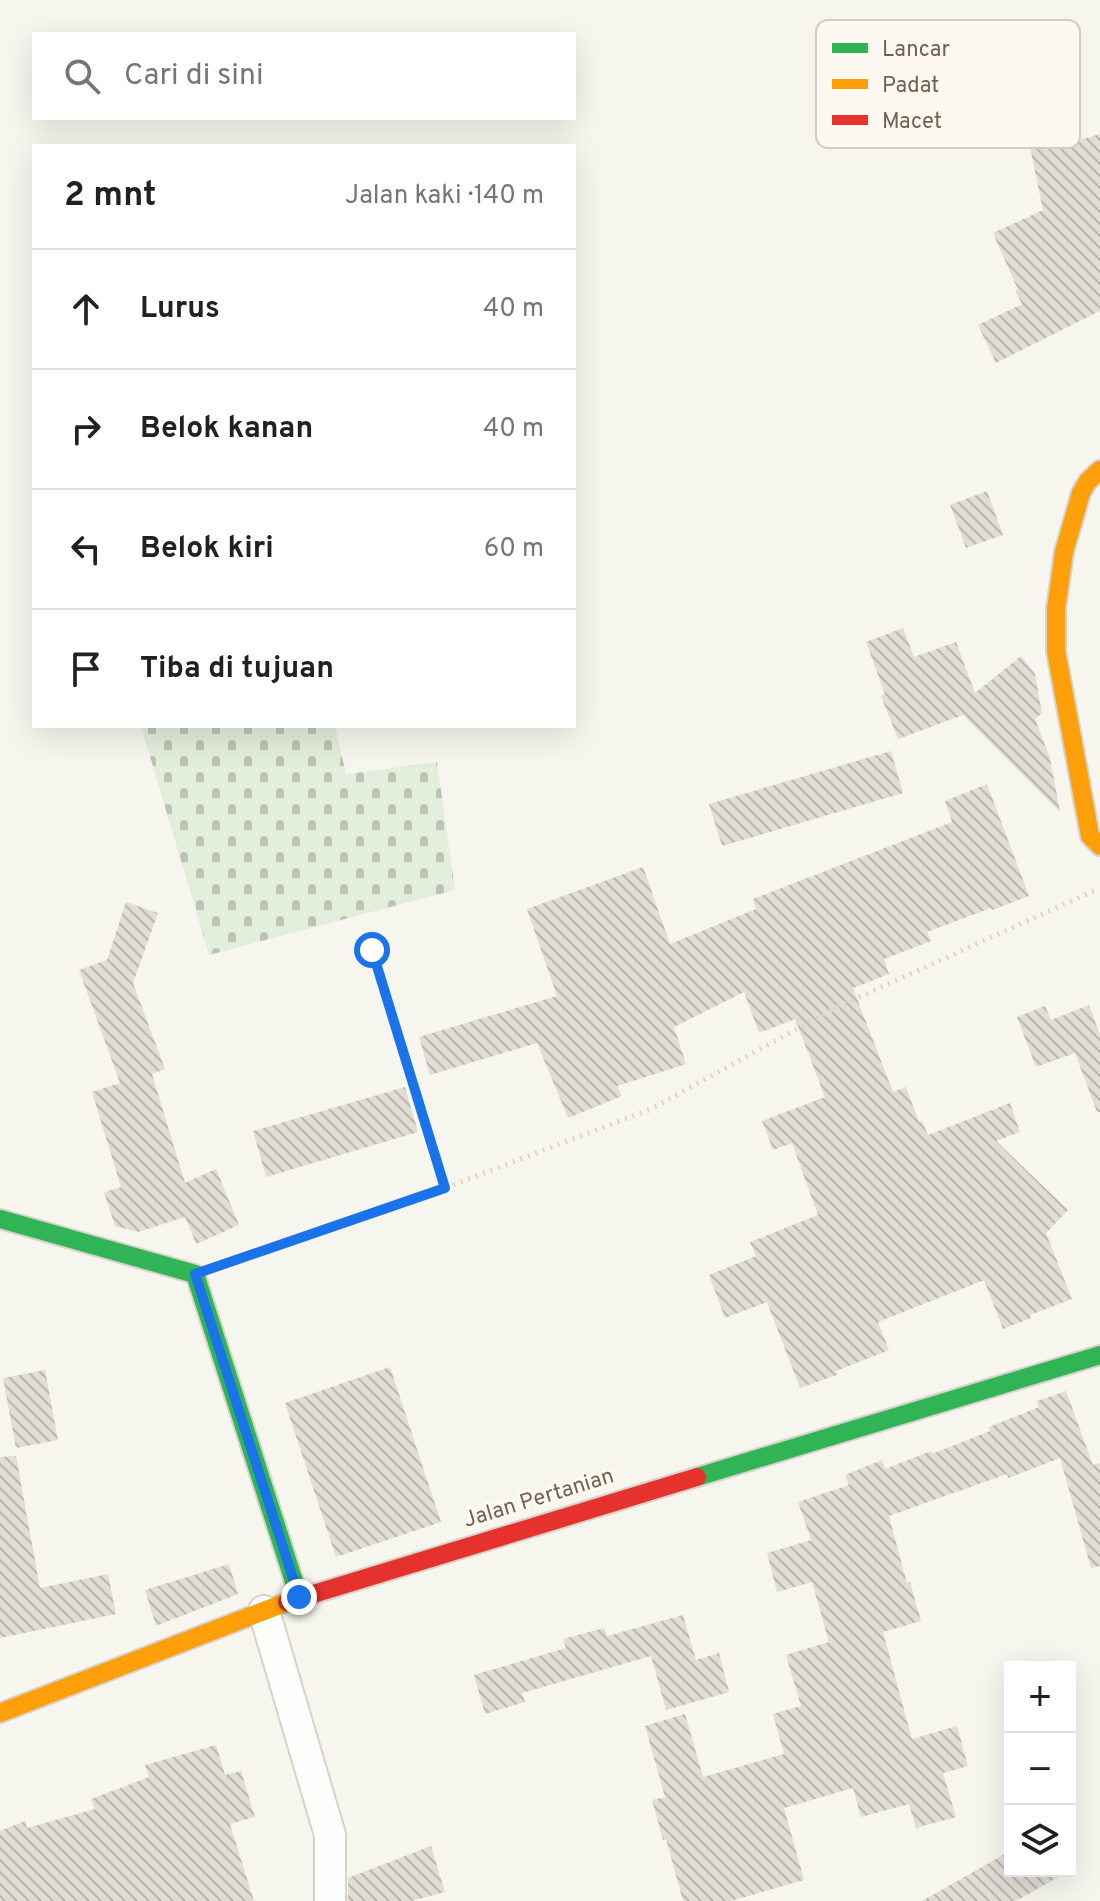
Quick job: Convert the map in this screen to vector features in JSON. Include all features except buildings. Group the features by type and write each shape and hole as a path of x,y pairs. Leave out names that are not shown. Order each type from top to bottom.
{"street":[{"path":"1100,470 1081,493 1064,552 1056,609 1056,651 1090,836 1100,846"},
{"path":"0,1219 195,1274 299,1597"},
{"name":"Jalan Pertanian","path":"0,1713 299,1597 1100,1355"},
{"path":"264,1611 330,1835 330,1901"}],"path":[{"path":"195,1274 445,1188 651,1109 833,1009 1100,888"},
{"path":"372,950 445,1188"}],"green space":[{"path":"142,728 335,728 346,774 437,762 455,890 209,955"}],"traffic: fast":[{"path":"0,1219 195,1274 299,1597"},
{"path":"697,1477 1100,1355"}],"traffic: slow":[{"path":"1100,470 1081,493 1064,552 1056,609 1056,651 1090,836 1100,846"},
{"path":"0,1713 287,1602"}],"traffic: jam":[{"path":"287,1602 697,1477"}],"route":[{"path":"299,1597 195,1274 445,1188 372,950"}]}
